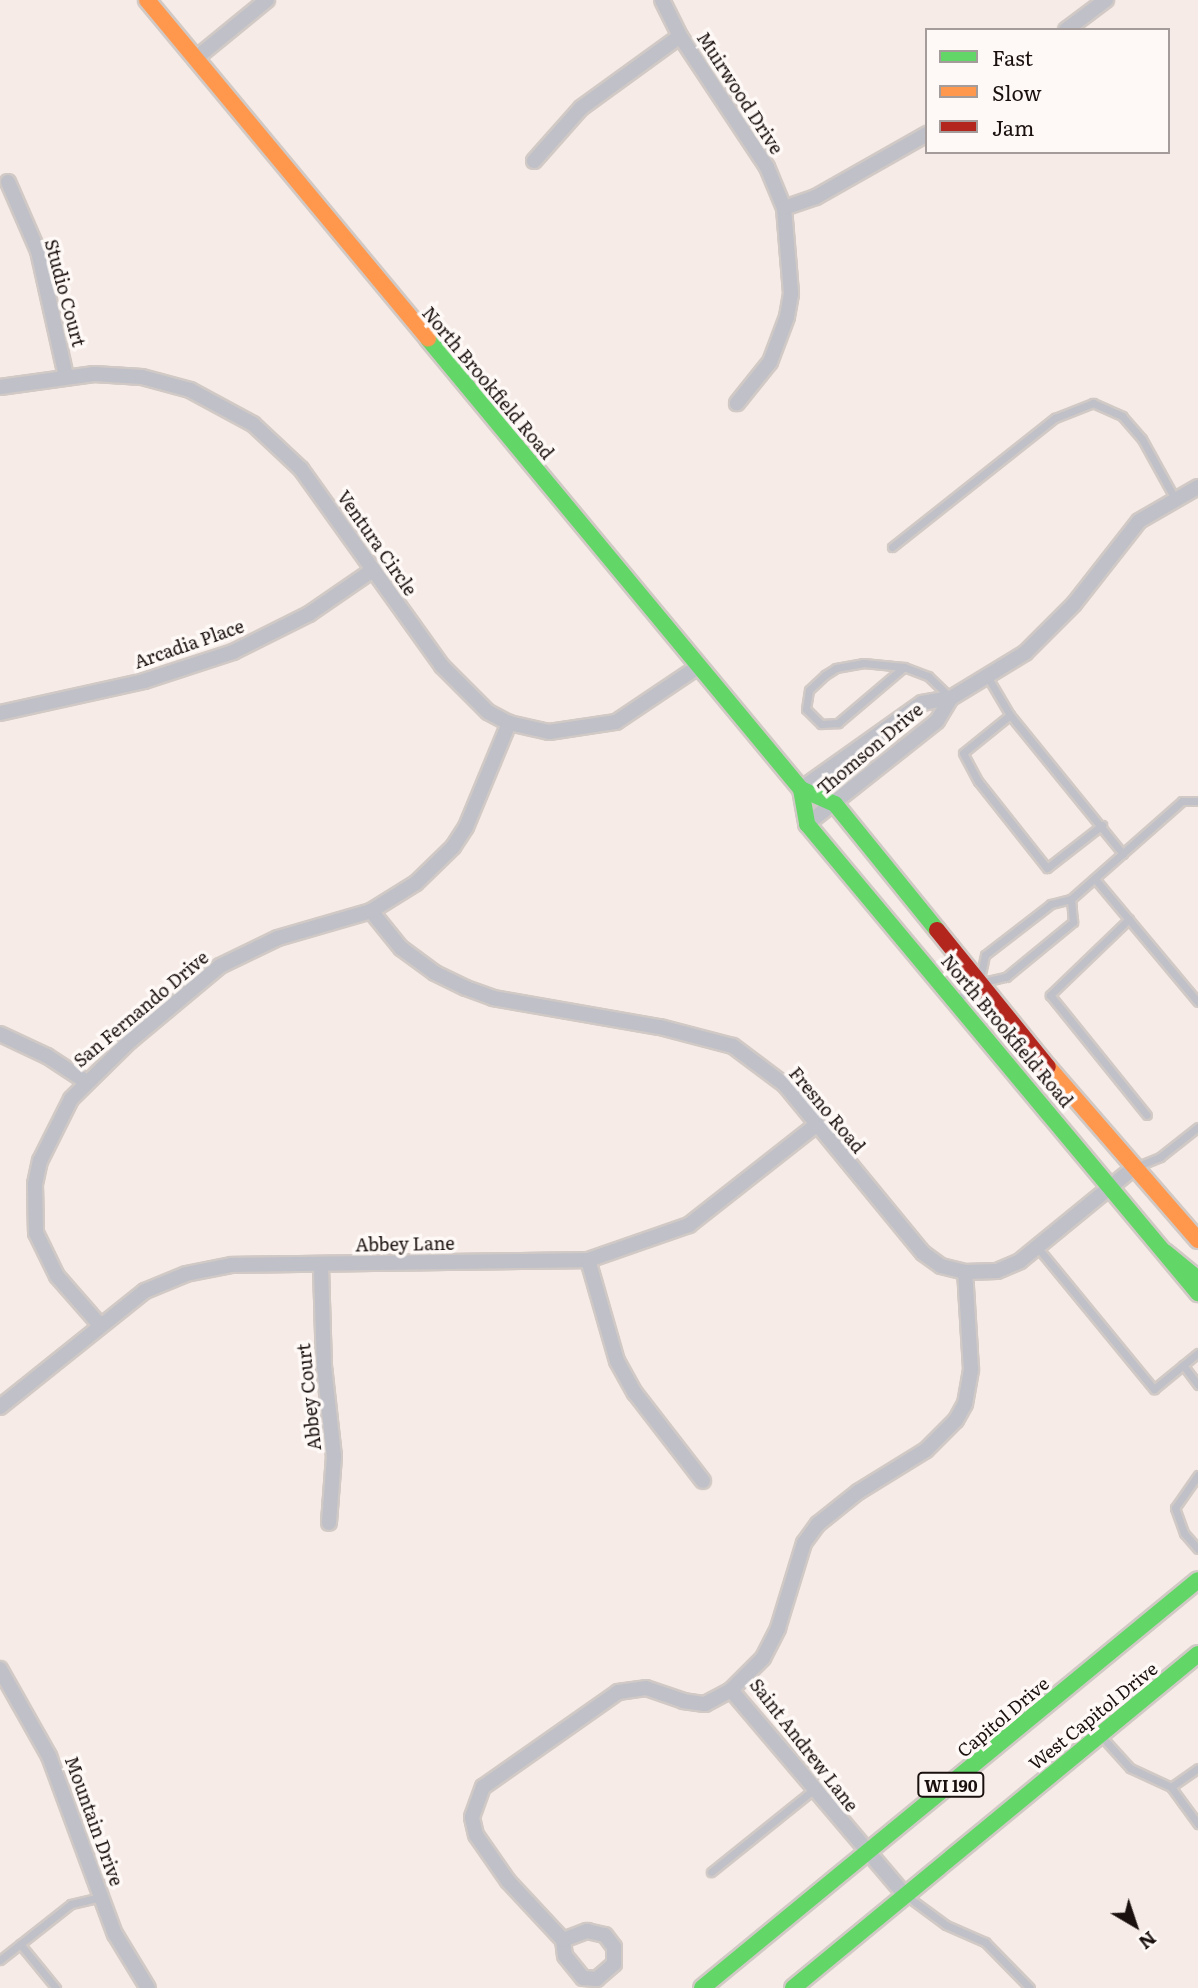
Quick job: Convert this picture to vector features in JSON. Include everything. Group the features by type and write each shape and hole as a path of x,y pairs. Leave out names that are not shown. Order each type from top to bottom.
{"street":[{"name":"North Brookfield Road","path":"147,0 801,789 835,804 979,983 1198,1240"},
{"path":"195,59 267,0"},
{"name":"Muirwood Drive","path":"662,0 680,36 753,144 784,208 791,294 787,317 770,362 737,403"},
{"path":"1069,28 1106,0"},
{"path":"534,161 581,108 680,36"},
{"path":"784,208 816,197 925,135"},
{"name":"Studio Court","path":"8,182 38,251 66,376"},
{"name":"Ventura Circle","path":"0,387 94,374 168,382 253,425 301,469 458,684 488,712 509,723 549,732 577,731 617,722 698,667"},
{"name":"Thomson Drive","path":"801,789 922,703 951,698 1025,653 1074,604 1139,521 1174,497 1198,487"},
{"name":"Arcadia Place","path":"0,713 144,681 223,656 309,614 373,570"},
{"name":"Thomson Drive","path":"807,824 937,721 951,698"},
{"name":"San Fernando Drive","path":"99,1324 57,1276 43,1251 36,1221 40,1161 61,1115 85,1081 202,980 241,954 278,938 371,912 415,883 453,847 478,805 509,723"},
{"path":"801,789 807,824"},
{"name":"North Brookfield Road","path":"807,824 1114,1188 1198,1293"},
{"name":"Fresno Road","path":"371,912 378,925 401,948 435,973 466,988 526,1005 660,1027 733,1046 785,1085 815,1126 923,1253 941,1266 965,1272 997,1271 1038,1248 1114,1188 1135,1167"},
{"path":"0,1034 47,1056 85,1081"},
{"name":"Abbey Lane","path":"0,1407 99,1324 145,1291 209,1268 588,1260 688,1225 815,1126"},
{"path":"1165,1251 1198,1279"},
{"path":"588,1260 617,1361 635,1393 703,1482"},
{"name":"Abbey Court","path":"321,1266 324,1366 334,1456 329,1524"},
{"name":"Saint Andrew Lane","path":"905,1895 813,1790 732,1690 763,1658 778,1628 804,1543 818,1524 858,1492 926,1450 956,1420 965,1404 971,1369 965,1272"},
{"name":"Capitol Drive","path":"702,1988 1198,1580"},
{"name":"West Capitol Drive","path":"905,1895 1194,1658"},
{"name":"Mountain Drive","path":"0,1670 4,1686 49,1756 126,1958 148,1988"},
{"path":"562,1940 508,1881 476,1835 472,1817 483,1787 618,1692 646,1688 682,1701 705,1704 732,1690"},
{"name":"WI 190","path":"793,1988 905,1895"}],"lane":[{"path":"892,547 1055,418 1093,403 1122,416 1142,439 1174,497"},
{"path":"904,667 838,723 821,724 806,709 809,690 836,668 863,663 904,667 928,676 951,698"},
{"path":"988,676 1010,715 1124,854"},
{"path":"1010,715 963,753 978,781 1047,868 1102,825"},
{"path":"979,983 985,956 1051,904 1071,899 1182,801 1198,801"},
{"path":"1095,879 1198,1002"},
{"path":"956,1000 979,983 1006,977 1073,922 1071,899"},
{"path":"1129,919 1050,995 1147,1115"},
{"path":"1135,1167 1160,1157 1198,1127"},
{"path":"1038,1248 1154,1389 1198,1353"},
{"path":"1184,1365 1198,1385"},
{"path":"1198,1475 1175,1508 1184,1533 1198,1549"},
{"path":"1100,1735 1130,1768 1171,1787 1198,1824"},
{"path":"1171,1787 1198,1768"},
{"path":"711,1872 813,1790"},
{"path":"905,1895 946,1925 985,1942 1030,1988"},
{"path":"0,1960 71,1905 102,1897"},
{"path":"20,1944 55,1988"}],"traffic: fast":[{"path":"428,339 801,789 835,804 937,930"},
{"path":"801,789 807,824 1198,1293"},
{"path":"1165,1252 1198,1279"},
{"path":"702,1988 1198,1580"},
{"path":"793,1988 1198,1654"}],"traffic: slow":[{"path":"147,0 428,339"},
{"path":"1048,1067 1198,1240"}],"traffic: jam":[{"path":"937,930 1048,1067"}]}
